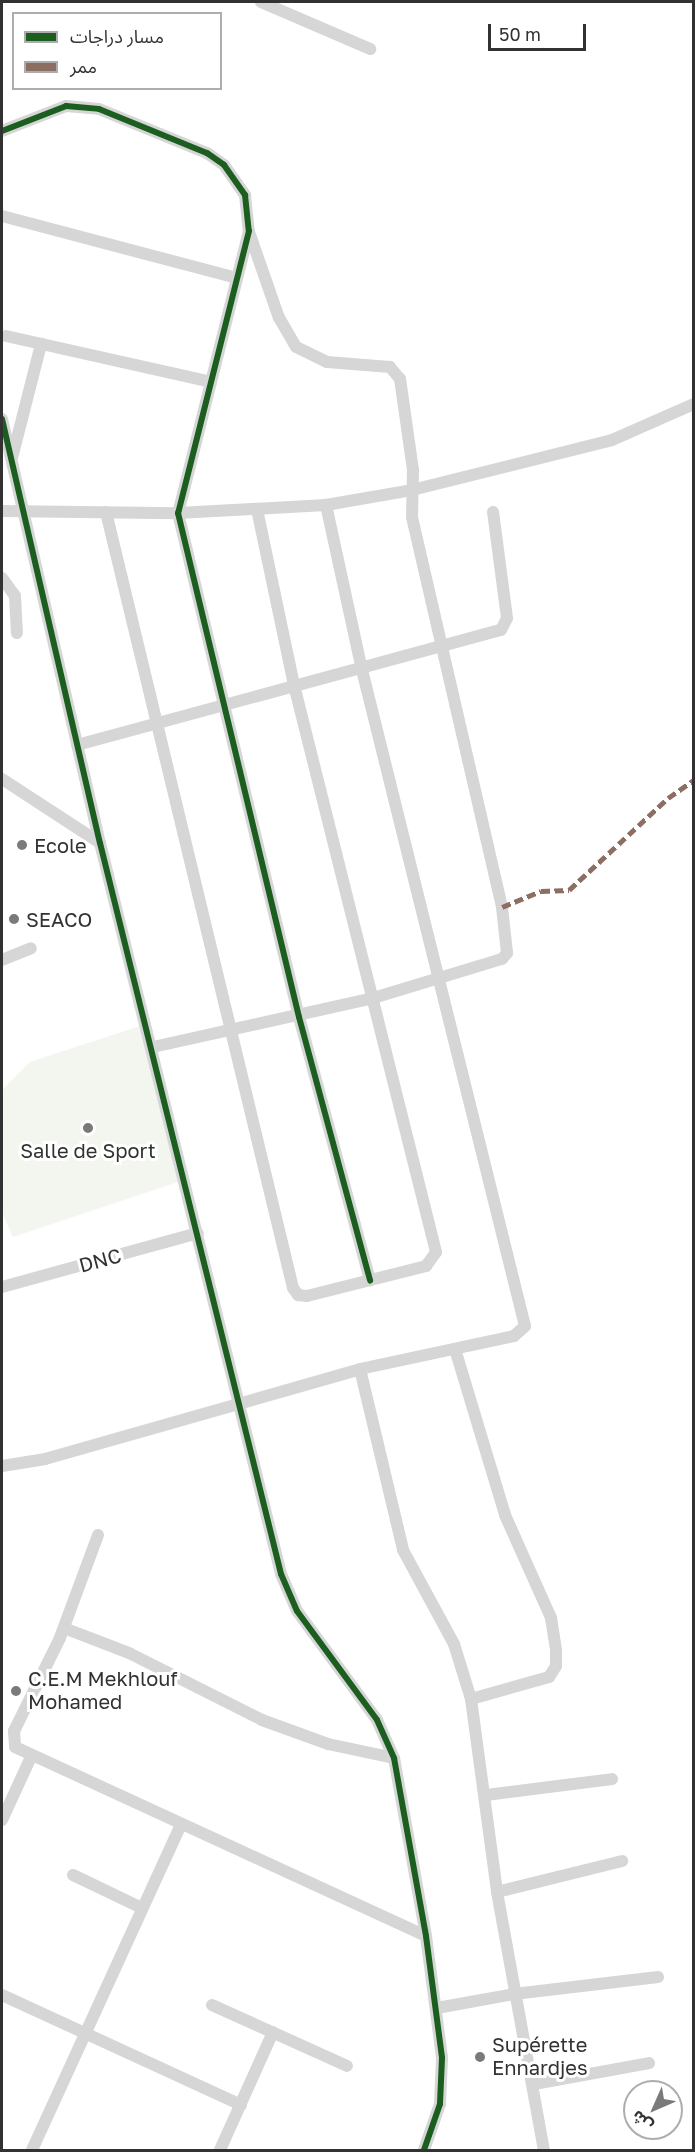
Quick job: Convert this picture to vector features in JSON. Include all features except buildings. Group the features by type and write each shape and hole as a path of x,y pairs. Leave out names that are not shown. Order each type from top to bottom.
{"street":[{"path":"261,2 370,49"},
{"path":"2,131 46,112 81,105 207,153 224,165 245,195 249,231 279,318 296,347 318,360 385,366 396,371 413,467 412,517 440,649 502,907 507,948 502,959 370,999 299,1017 153,1047"},
{"path":"2,216 237,278"},
{"path":"249,231 178,513 299,1017 370,1281"},
{"path":"6,336 211,382"},
{"path":"12,459 41,344"},
{"path":"2,511 178,513 326,505 412,490 612,440 693,404"},
{"path":"2,419 100,843 153,1047 288,1594 377,1720 394,1758 437,2008 442,2084 436,2119 424,2151"},
{"path":"2,1466 45,1459 360,1369 514,1336 526,1323 442,978 362,670 326,505"},
{"path":"106,512 159,723 229,1032 294,1291 307,1296 426,1266 436,1252 370,999 294,685 257,509"},
{"path":"77,744 224,706 294,685 440,649 506,625 493,512"},
{"path":"2,578 15,596 17,633"},
{"path":"2,778 100,843"},
{"path":"2,960 31,948"},
{"name":"DNC","path":"2,1287 198,1233"},
{"path":"455,1349 505,1515 551,1618 556,1651 556,1666 549,1677 471,1699"},
{"path":"360,1369 403,1550 454,1644 471,1699 486,1795 497,1892 514,1994 534,2084 544,2151"},
{"path":"98,1536 64,1628 12,1738 15,1747 32,1758 426,1936"},
{"path":"64,1628 129,1653 262,1720 328,1744 394,1758"},
{"path":"2,1820 32,1758"},
{"path":"486,1795 612,1779"},
{"path":"32,2151 181,1824"},
{"path":"497,1892 622,1861"},
{"path":"73,1875 142,1908"},
{"path":"437,2008 514,1994 658,1977"},
{"path":"2,1995 241,2105"},
{"path":"212,2005 347,2066"},
{"path":"220,2151 273,2032"},
{"path":"534,2084 649,2063"}],"shaded area":[{"name":"Salle de Sport","path":"146,1024 184,1180 13,1237 2,1212 2,1090 30,1062"}],"marked path":[{"path":"502,907 541,891 569,890 668,798 694,780"}],"cycle path":[{"path":"2,131 66,106 99,109 207,153 224,165 245,195 249,231 178,513 299,1017 370,1281"},
{"path":"2,419 100,843 281,1574 297,1611 377,1720 394,1758 426,1936 442,2058 440,2104 424,2150"}],"place":[{"name":"Ecole","path":"22,845"},
{"name":"SEACO","path":"14,919"},
{"name":"Salle de Sport","path":"88,1128"},
{"name":"C.E.M Mekhlouf Mohamed","path":"16,1691"},
{"name":"Supérette Ennardjes","path":"480,2057"}]}
